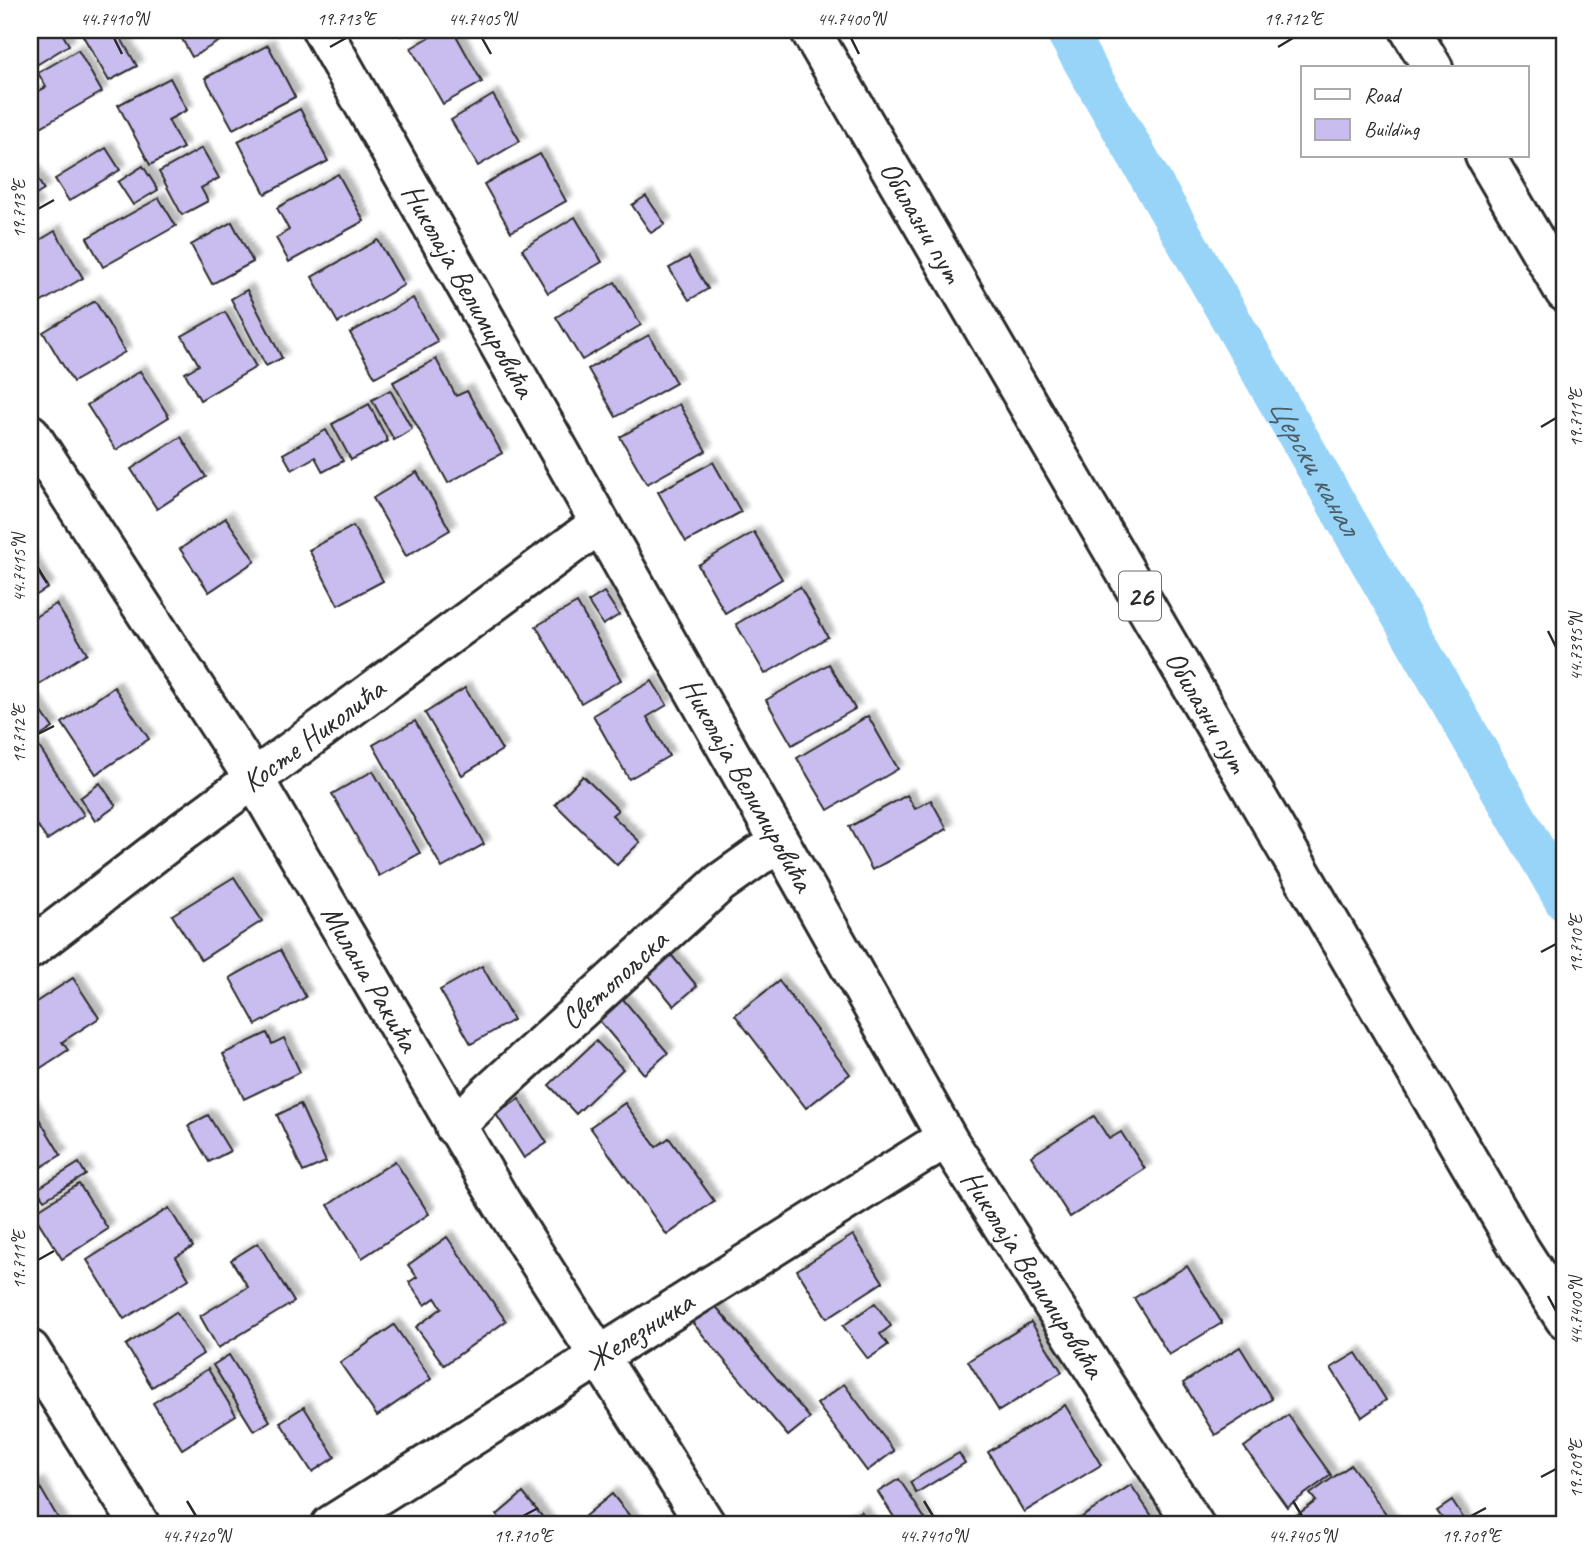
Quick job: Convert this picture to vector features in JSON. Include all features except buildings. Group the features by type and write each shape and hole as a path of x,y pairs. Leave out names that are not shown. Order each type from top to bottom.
{"street":[{"name":"Николаја Велимировића","path":"321,30 946,1138 1194,1525"},
{"name":"Обилазни пут","path":"810,30 1521,1251 1565,1319"},
{"path":"1410,30 1432,66"},
{"path":"1486,158 1565,292"},
{"name":"Милана Ракића","path":"30,435 254,779 456,1127 706,1525"},
{"name":"Косте Николића","path":"30,949 254,779 599,524"},
{"name":"Светопољска","path":"456,1127 497,1086 720,883 758,856 781,844"},
{"name":"Железничка","path":"331,1525 946,1138"},
{"name":"Обилазни пут","path":"1521,1251 1565,1339"},
{"path":"30,1350 140,1525"}],"waterway":[{"name":"Церски канал","path":"1065,30 1565,902"}]}
